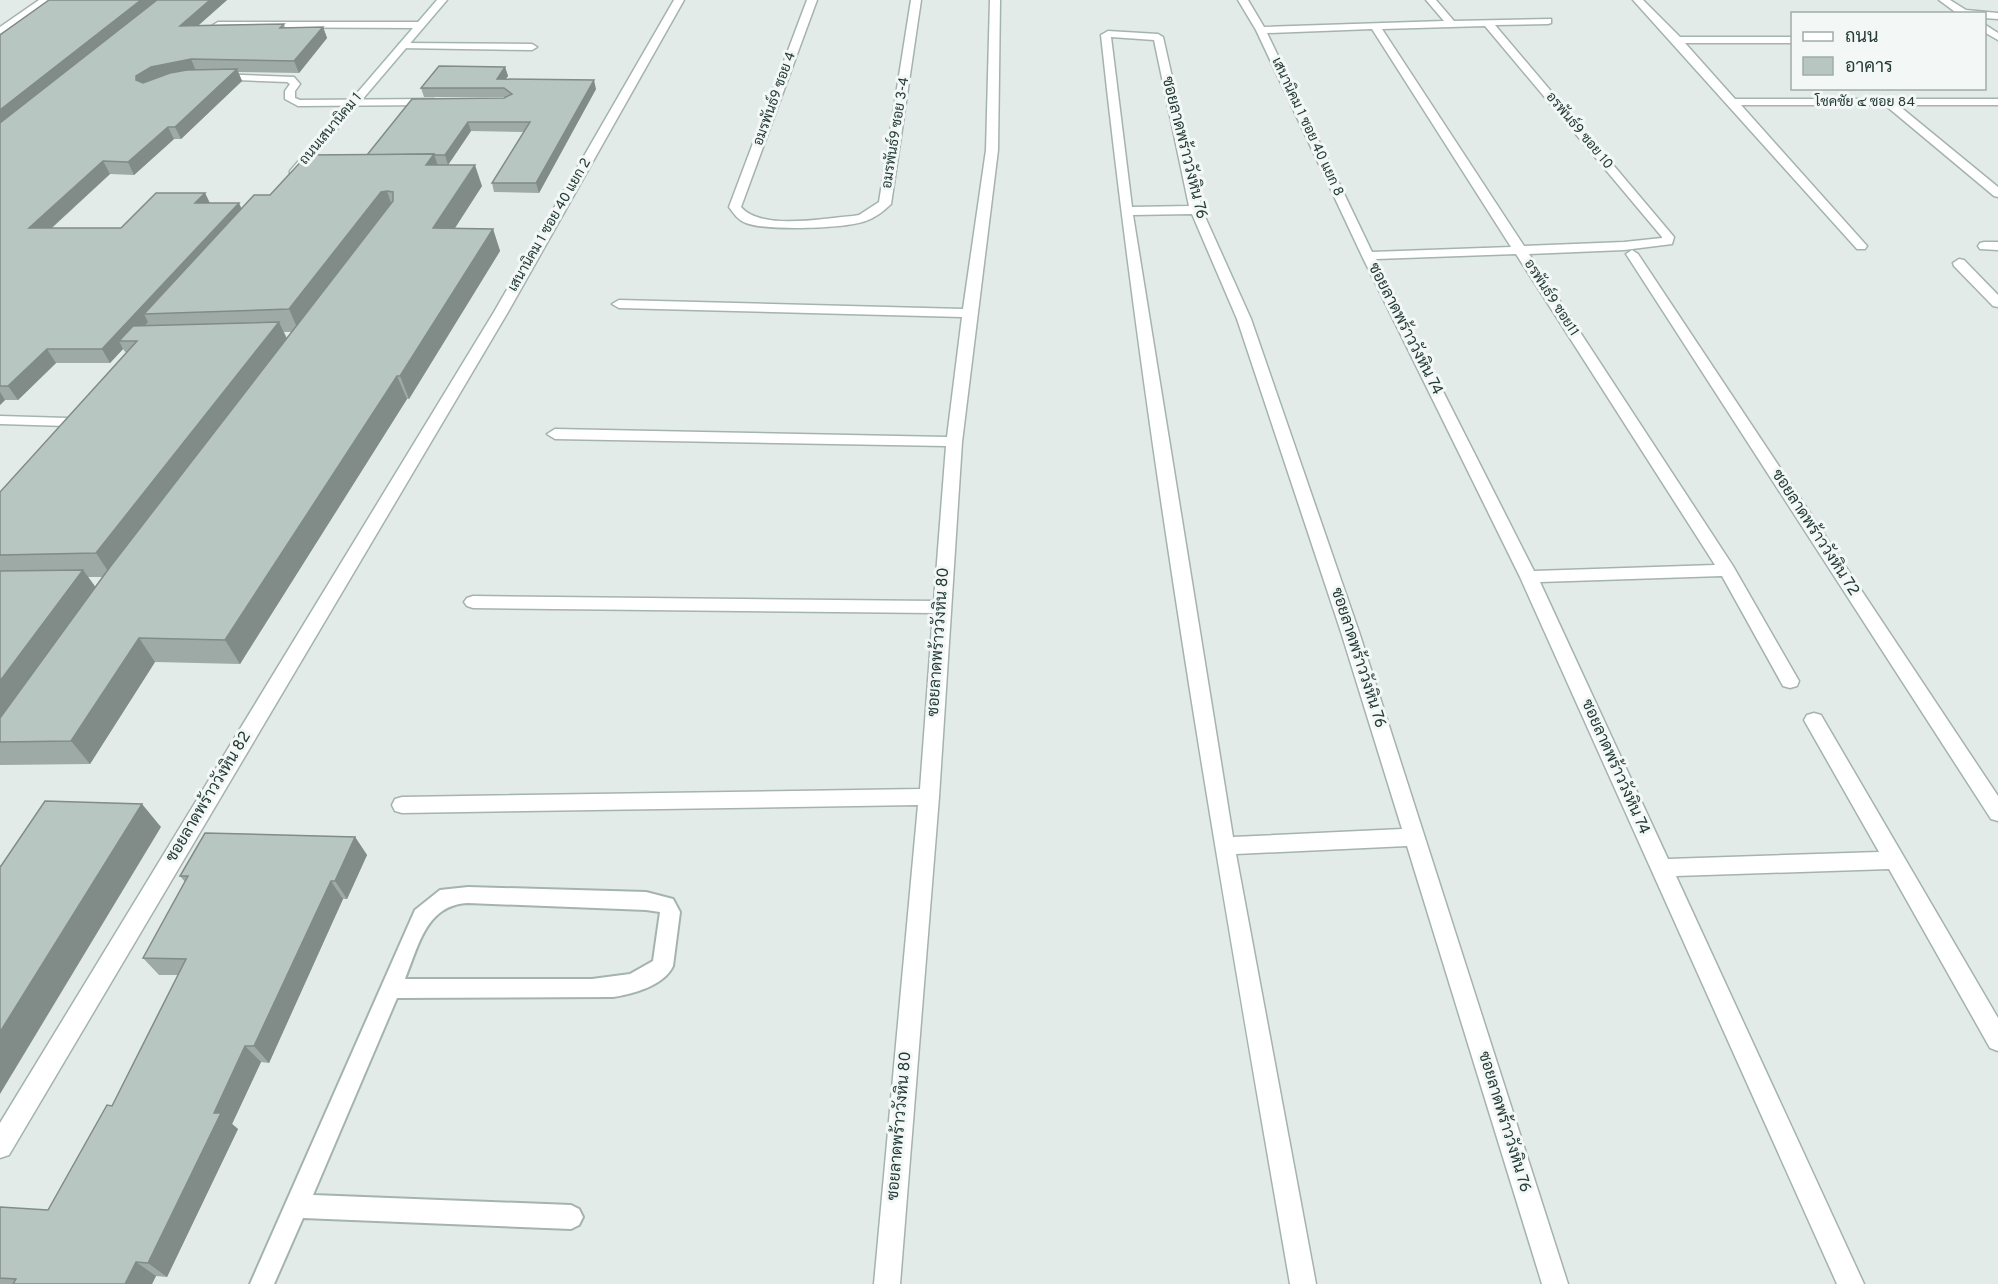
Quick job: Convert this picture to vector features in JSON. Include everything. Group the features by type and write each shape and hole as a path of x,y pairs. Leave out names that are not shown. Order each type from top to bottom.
{"street":[{"path":"0,31 45,0"},
{"name":"ถนนเสนานิคม 1","path":"297,174 442,0"},
{"name":"เสนานิคม 1 ซอย 40 แยก 2","path":"419,449 501,312 679,0"},
{"name":"อมรพันธ์9 ซอย 4","path":"738,198 812,0"},
{"name":"อมรพันธ์9 ซอย 3-4","path":"738,198 735,207 740,214 751,221 766,223 863,219 885,204 916,0"},
{"name":"ซอยลาดพร้าววังหิน 80","path":"886,1284 928,797 954,442 992,150 995,0"},
{"name":"เสนานิคม 1 ซอย 40 แยก 8","path":"1243,0 1261,30 1368,256"},
{"path":"1431,0 1451,24"},
{"path":"1638,0 1677,40 1861,246"},
{"path":"1944,0 1962,12"},
{"path":"1261,30 1548,21"},
{"name":"อรพันธ์9 ซอย 10","path":"1488,23 1668,237 1668,241 1624,246 1519,249"},
{"path":"218,25 420,25"},
{"name":"อรพันธ์9 ซอย11","path":"1375,26 1727,570 1790,681"},
{"path":"1986,29 1998,38"},
{"name":"ซอยลาดพร้าววังหิน 76","path":"1126,211 1106,35 1156,36 1196,210 1244,319 1350,632 1555,1284"},
{"path":"1677,40 1791,40"},
{"path":"402,46 532,47"},
{"path":"208,77 290,79 295,84 290,91 290,99 298,103 448,102"},
{"name":"โชคชัย ๔ ซอย 84","path":"1733,102 1998,102"},
{"path":"1888,102 1998,193"},
{"path":"1196,210 1126,211 1224,846 1303,1284"},
{"path":"1984,246 1998,246"},
{"path":"1368,256 1519,249"},
{"name":"ซอยลาดพร้าววังหิน 72","path":"1632,254 1998,813"},
{"name":"ซอยลาดพร้าววังหิน 74","path":"1368,256 1529,577 1851,1284"},
{"path":"1959,263 1996,299"},
{"path":"619,304 969,313"},
{"path":"0,420 71,418 52,438"},
{"path":"555,434 954,442"},
{"name":"ซอยลาดพร้าววังหิน 82","path":"0,1146 419,449"},
{"path":"1529,577 1727,570"},
{"path":"473,602 941,607"},
{"path":"1814,720 1998,1040"},
{"path":"402,805 928,797"},
{"path":"1224,846 1414,837"},
{"path":"1661,868 1894,860"}],"lane":[{"path":"262,1284 390,988 422,916 447,896 468,895 646,901 666,905 670,912 663,966 646,979 624,987 592,989 390,988"},
{"path":"296,1206 572,1217"}],"building":[{"path":"49,0 141,0 0,110 0,35"},
{"path":"157,0 210,0 180,26 284,24 280,28 323,27 294,61 191,59 151,67 136,76 136,80 143,83 170,73 187,70 237,69 175,127 168,127 128,162 103,161 29,228 121,228 156,193 205,193 195,203 239,203 102,349 47,349 8,386 0,386 0,123"},
{"path":"439,66 505,67 497,79 594,80 536,183 492,183 530,122 468,122 445,155 367,155 412,99 504,98 512,94 504,88 421,88"},
{"path":"434,154 426,165 475,165 433,228 493,229 400,376 397,376 225,640 139,638 71,741 0,742 0,718 110,567 393,201 393,192 381,192 289,309 144,314 254,195 270,195 307,155"},
{"path":"279,322 96,553 0,555 0,492 137,341 119,341 133,326"},
{"path":"83,570 0,681 0,571"},
{"path":"45,801 142,804 0,1032 0,866"},
{"path":"205,833 355,837 335,881 331,881 254,1046 245,1046 214,1113 221,1113 148,1263 136,1262 125,1284 13,1284 16,1279 0,1278 0,1207 48,1210 107,1105 112,1106 186,959 143,958 188,876 180,876"}]}
